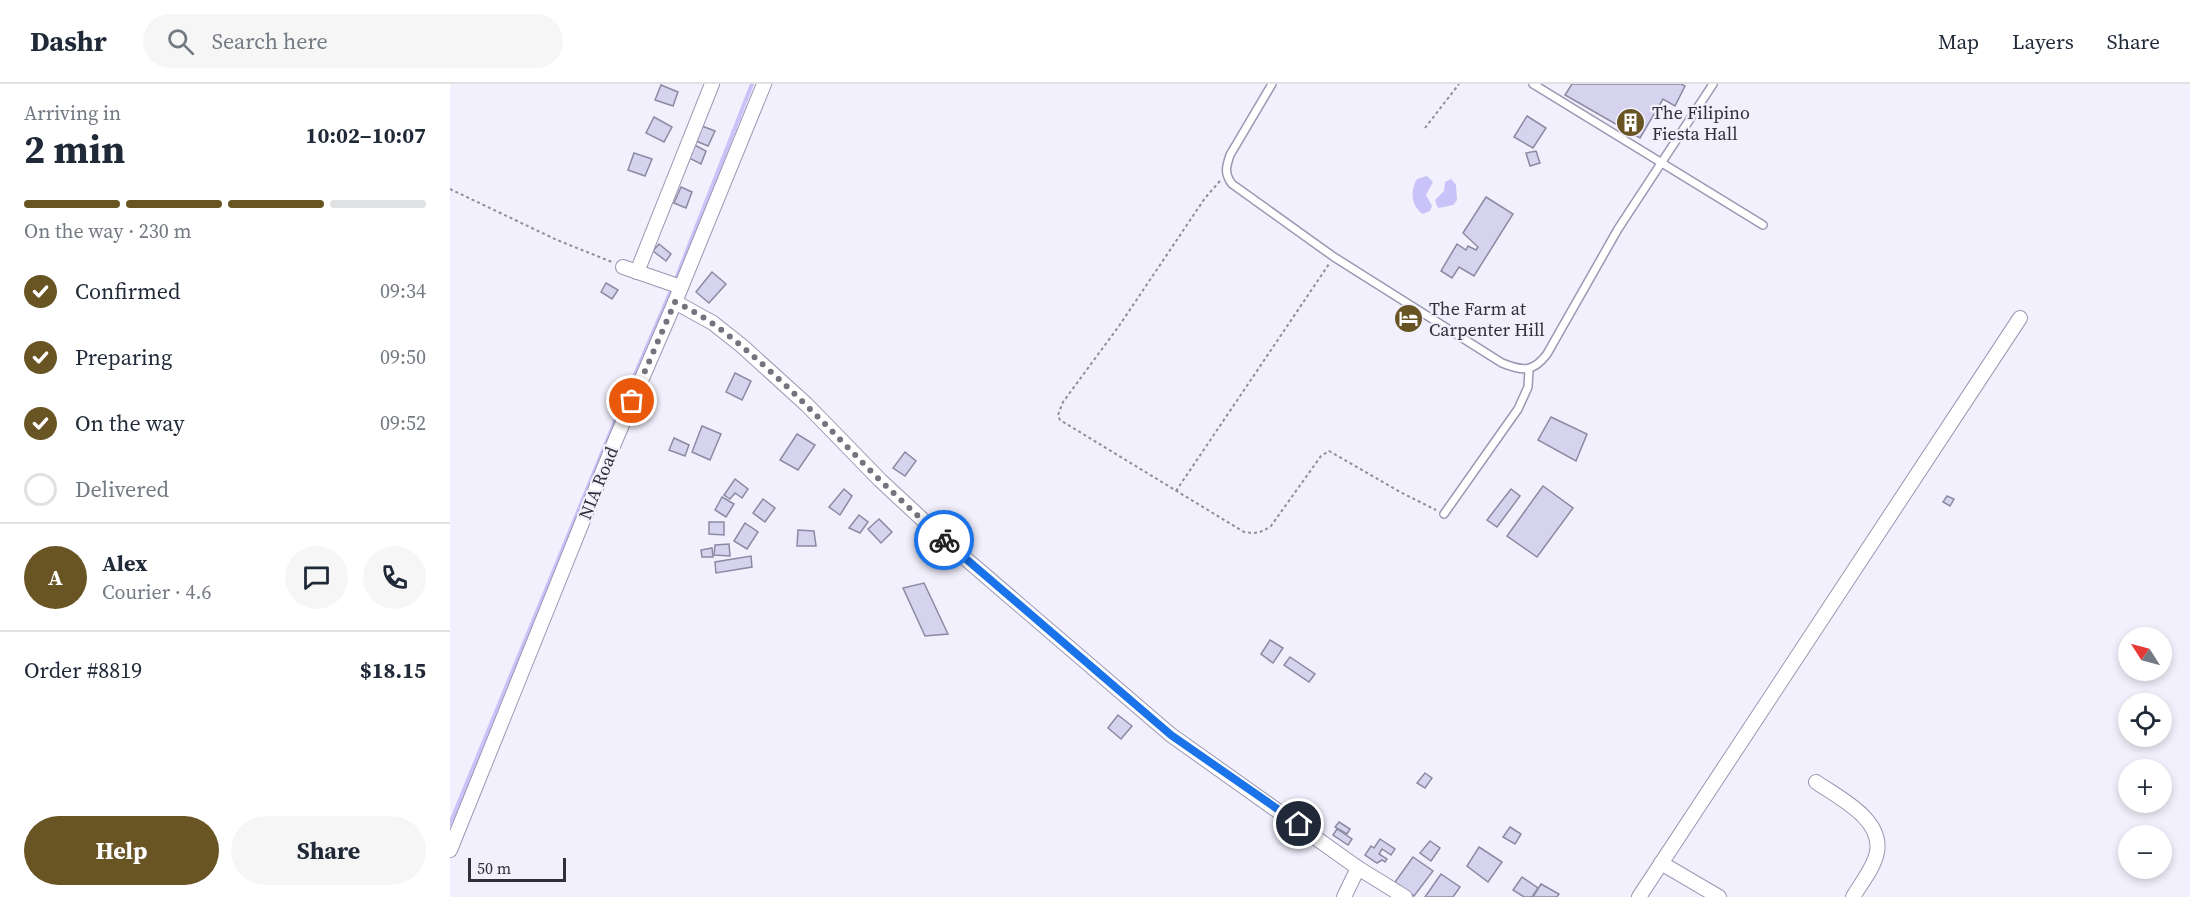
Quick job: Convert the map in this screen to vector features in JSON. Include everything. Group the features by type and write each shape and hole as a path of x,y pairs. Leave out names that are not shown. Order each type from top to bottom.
{"street":[{"path":"637,272 712,84"},
{"name":"NIA Road","path":"450,850 615,441 675,302 764,84"},
{"path":"623,267 681,287"},
{"path":"675,302 713,322 742,346 814,411 865,466 952,547 1171,735 1358,868 1405,897"},
{"path":"1639,897 2020,318"},
{"path":"1816,782 1858,812 1870,824 1877,837 1876,853 1853,897"},
{"path":"1661,863 1719,897"},
{"path":"1344,897 1358,868"}],"lane":[{"path":"1272,84 1230,155 1226,176 1240,191 1334,257 1502,363 1518,369 1529,369 1540,363 1547,354 1618,229 1713,84"},
{"path":"1533,84 1763,225"},
{"path":"1444,514 1518,410 1528,387 1529,369"}],"path":[{"path":"1425,128 1459,84"},
{"path":"1226,176 1205,198 1119,326 1063,402 1058,415 1060,420 1244,532 1254,534 1263,532 1271,526 1322,456 1329,451 1400,492 1444,514"},
{"path":"450,189 557,240 623,267"},
{"path":"1176,491 1334,257"}],"shaded area":[{"path":"1427,176 1433,182 1426,195 1432,206 1430,211 1423,214 1414,203 1413,193 1417,179"},
{"path":"1451,179 1456,185 1457,200 1453,205 1439,208 1435,200 1444,191 1445,182"}],"building":[{"name":"The Filipino Fiesta Hall","path":"1572,84 1681,84 1685,86 1675,106 1663,99 1640,138 1565,95"},
{"path":"661,85 678,92 673,106 655,100"},
{"path":"1527,116 1546,128 1533,148 1514,137"},
{"path":"654,117 672,127 664,142 646,133"},
{"path":"702,126 715,131 708,146 696,141"},
{"path":"693,144 706,151 701,164 687,157"},
{"path":"1536,151 1540,163 1530,166 1526,153"},
{"path":"634,153 652,159 645,176 628,170"},
{"path":"681,187 692,192 686,208 674,203"},
{"path":"1486,197 1513,214 1474,276 1459,267 1452,278 1441,271 1457,244 1466,250 1468,246 1476,250 1478,247 1463,233"},
{"path":"659,244 671,254 666,261 653,251"},
{"path":"712,272 726,284 709,303 696,292"},
{"path":"606,283 618,290 612,299 601,292"},
{"path":"735,373 751,381 742,400 726,392"},
{"path":"1551,417 1587,434 1576,461 1538,440"},
{"path":"702,426 721,434 710,460 692,452"},
{"path":"797,434 815,445 798,470 780,460"},
{"path":"674,438 689,445 685,456 669,450"},
{"path":"905,452 916,461 905,476 893,468"},
{"path":"735,479 748,489 742,498 735,493 730,499 724,495"},
{"path":"1543,486 1573,508 1537,557 1507,536"},
{"path":"844,489 852,496 840,515 829,507"},
{"path":"1511,489 1520,496 1497,527 1487,520"},
{"path":"1947,496 1954,499 1950,506 1943,502"},
{"path":"722,497 734,504 726,517 715,510"},
{"path":"763,499 775,508 765,522 753,513"},
{"path":"859,515 868,522 860,533 849,528"},
{"path":"879,519 892,532 881,543 868,529"},
{"path":"709,522 724,522 724,535 709,534"},
{"path":"745,523 758,532 747,549 734,541"},
{"path":"798,530 814,531 816,546 797,546"},
{"path":"729,544 730,556 714,555 715,545"},
{"path":"712,548 713,557 702,557 701,550"},
{"path":"751,556 752,567 716,573 715,562"},
{"path":"924,583 948,634 925,636 903,588"},
{"path":"1270,640 1283,648 1273,663 1261,654"},
{"path":"1290,657 1315,674 1309,682 1284,665"},
{"path":"1118,715 1132,726 1121,739 1108,728"},
{"path":"1425,773 1432,778 1425,788 1417,783"},
{"path":"1339,822 1350,829 1347,834 1335,827"},
{"path":"1510,827 1521,834 1515,844 1503,837"},
{"path":"1337,829 1352,839 1348,845 1333,835"},
{"path":"1380,839 1395,849 1391,855 1382,849 1379,854 1387,859 1385,862 1382,860 1377,863 1365,855"},
{"path":"1430,841 1440,848 1431,861 1420,853"},
{"path":"1479,847 1502,862 1488,882 1467,866"},
{"path":"1413,857 1433,871 1414,896 1395,882"},
{"path":"1441,874 1460,887 1453,897 1425,897"},
{"path":"1522,877 1538,888 1532,897 1524,897 1513,890"},
{"path":"1541,884 1559,894 1557,897 1533,897"}],"waterway":[{"path":"676,279 752,84"},
{"path":"450,824 615,421 670,293"}],"way so far":[{"path":"632,401 675,302 713,322 742,346 798,396 869,469 944,540"}],"place":[{"name":"The Filipino Fiesta Hall","path":"1631,122"},
{"name":"The Farm at Carpenter Hill","path":"1408,318"}],"route":[{"path":"944,540 1171,735 1299,824"}]}
